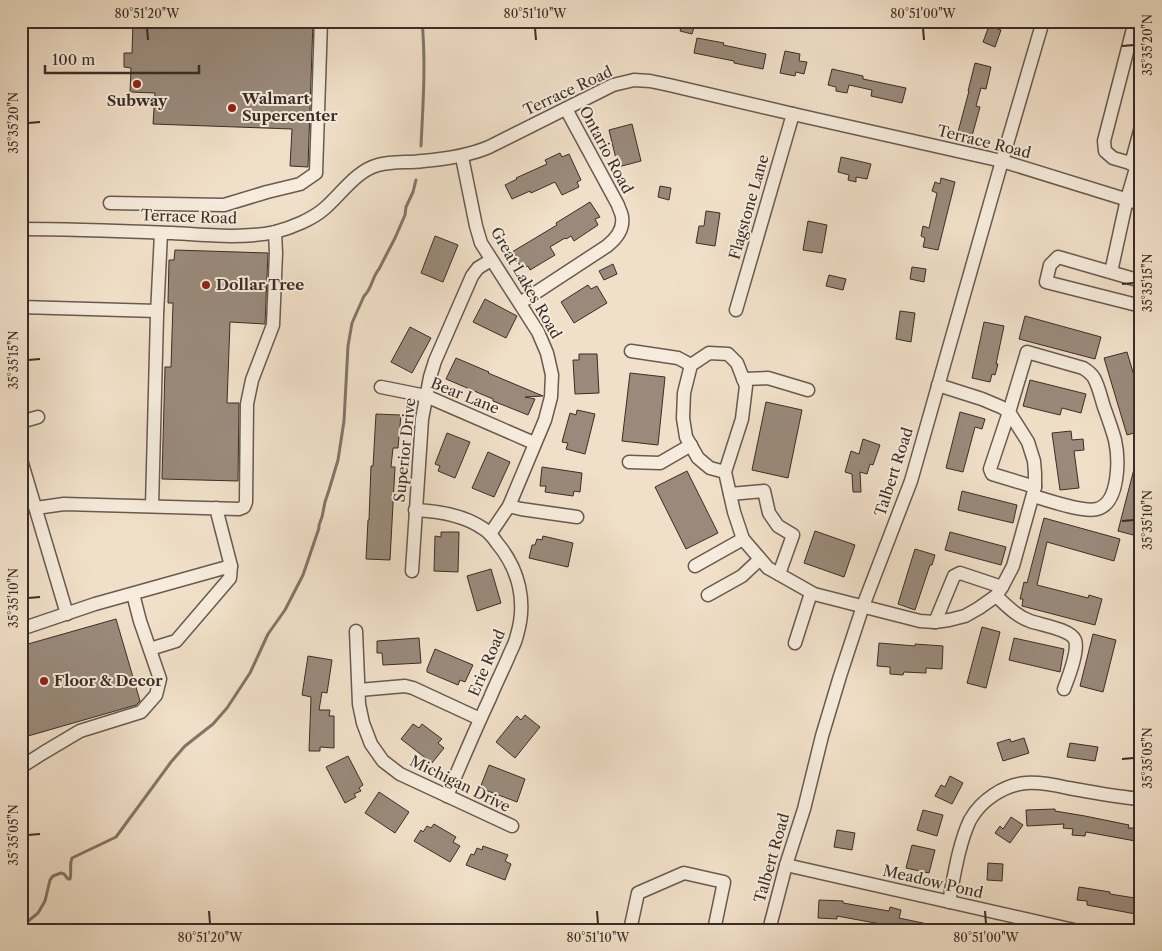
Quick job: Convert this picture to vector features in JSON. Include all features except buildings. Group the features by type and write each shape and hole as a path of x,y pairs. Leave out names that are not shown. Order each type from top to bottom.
{"street":[{"path":"110,203 224,205 300,184 316,173 321,21"},
{"name":"Talbert Road","path":"769,930 840,676 863,606 911,481 1043,21"},
{"path":"1135,21 1104,140 1105,151 1113,158 1136,165"},
{"name":"Terrace Road","path":"21,228 244,236 275,232 306,221 324,209 358,176 376,166 392,162 422,162 475,154 614,85 634,80 650,81 1002,161 1141,204"},
{"name":"Ontario Road","path":"520,302 607,246 615,240 621,229 622,218 618,205 566,109"},
{"name":"Flagstone Lane","path":"736,310 793,114"},
{"path":"1111,272 1136,165 1141,127"},
{"name":"Great Lakes Road","path":"462,156 481,243 538,332 548,353 552,375 551,397 545,420 508,506 490,534"},
{"path":"36,508 64,504 239,509 244,507 246,502 247,404 252,380 273,325 275,232"},
{"path":"152,506 161,233"},
{"path":"1141,280 1058,258 1050,265 1046,282 1141,306"},
{"name":"Superior Drive","path":"412,571 422,419 434,361 472,276 478,268 491,260"},
{"path":"21,308 157,311"},
{"path":"631,351 678,358 691,365"},
{"path":"725,472 710,468 698,458 686,437 684,393 691,365 709,352 728,354 737,363 746,386 742,419 725,472 734,512 743,539 760,560 768,568 811,592 886,613 920,621 935,622 965,616 980,608 999,591 1013,566 1034,492 1034,461 1028,442 1009,412 982,399 938,385"},
{"path":"1026,352 1083,368 1089,372 1097,384 1115,440 1117,455 1116,480 1112,494 1106,504 1097,509 1086,510 1034,492 992,474 990,469 1009,412 1026,352"},
{"path":"744,379 768,378 808,390"},
{"name":"Bear Lane","path":"381,387 426,396 534,443"},
{"path":"21,422 38,417"},
{"path":"629,462 660,462 691,445"},
{"path":"21,460 67,614"},
{"path":"730,494 764,491 769,513 778,526 793,535 779,574"},
{"path":"508,506 577,517"},
{"path":"150,648 176,641 230,578 231,566 216,508"},
{"name":"Erie Road","path":"415,510 435,511 456,516 472,522 490,534 507,556 518,580 521,599 521,615 517,636 447,796"},
{"path":"695,566 743,539"},
{"path":"708,595 742,576 760,560"},
{"path":"21,629 231,566"},
{"path":"935,622 954,576 960,573 999,591 1019,615 1028,620 1069,633 1075,639 1075,652 1064,689"},
{"path":"795,643 811,592"},
{"path":"21,767 80,731 141,712 156,695 160,679 140,621 133,594"},
{"name":"Michigan Drive","path":"356,631 360,704 363,723 371,744 384,761 400,774 512,826"},
{"path":"359,690 404,686 413,688 480,719"},
{"path":"949,902 963,839 971,819 985,802 1005,788 1025,783 1046,784 1141,799"},
{"name":"Meadow Pond","path":"786,865 1074,930"},
{"path":"630,930 638,893 684,873 724,882 714,930"}],"waterway":[{"path":"421,146 424,68 422,21"},
{"path":"21,927 38,913 45,901 50,880 53,876 61,873 70,879 72,858 116,837 171,762 185,746 213,724 227,708 250,673 268,634 285,610 303,575 319,528 338,460 344,421 348,346 352,323 395,238 405,215 416,180"}],"place":[{"name":"Subway","path":"137,84"},
{"name":"Walmart Supercenter","path":"232,108"},
{"name":"Dollar Tree","path":"206,285"},
{"name":"Floor & Decor","path":"44,681"}]}
